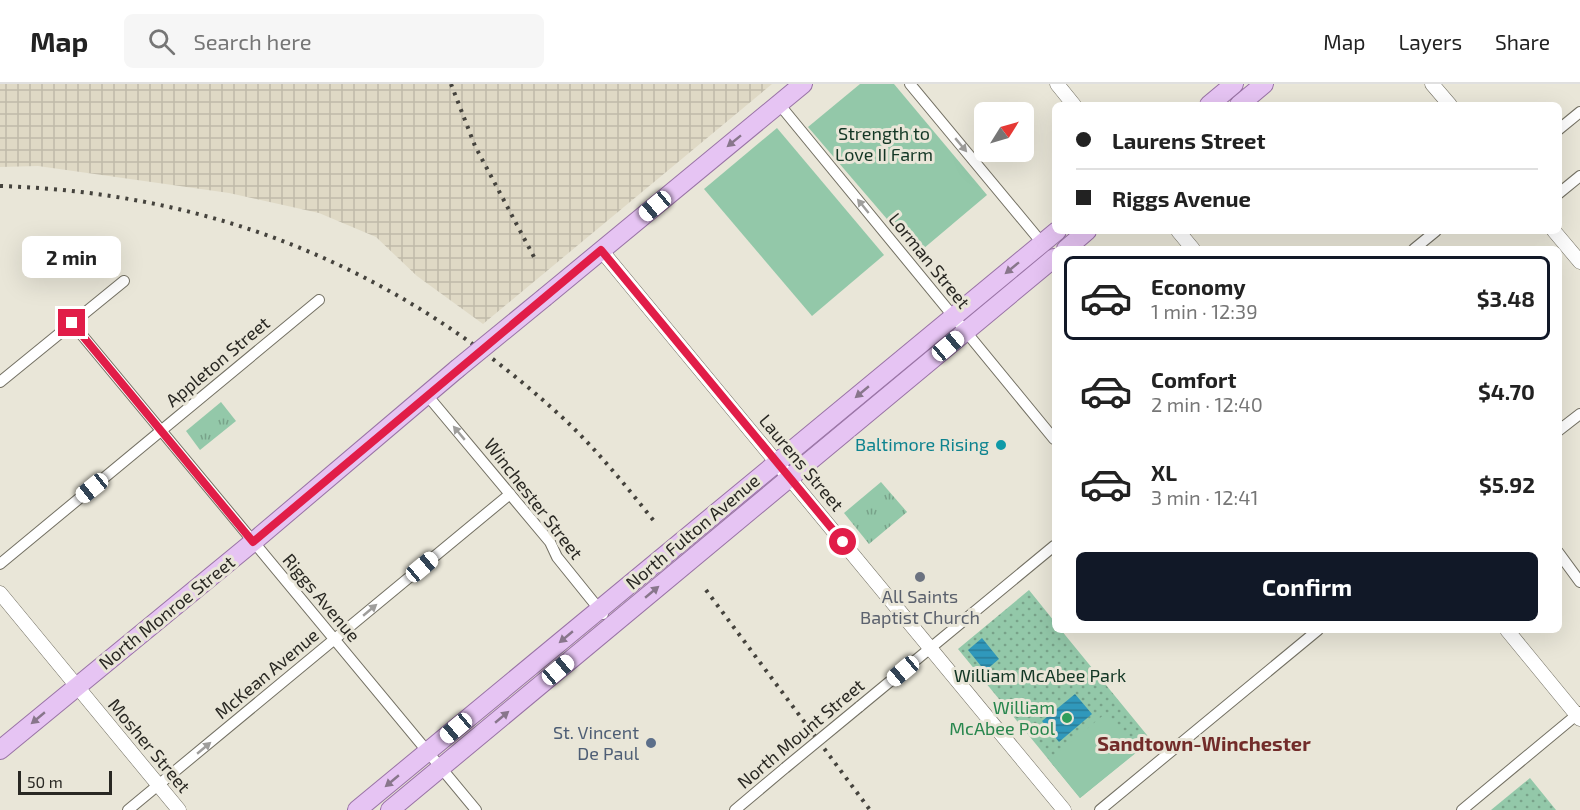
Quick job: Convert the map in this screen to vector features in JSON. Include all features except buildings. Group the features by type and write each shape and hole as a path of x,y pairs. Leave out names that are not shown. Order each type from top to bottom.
{"main road":[{"name":"North Monroe Street","path":"0,750 803,84"},
{"path":"1213,102 1234,84"},
{"path":"1243,102 1264,84"},
{"name":"North Fulton Avenue","path":"357,810 1053,234"},
{"path":"1070,246 1084,234"},
{"name":"North Fulton Avenue","path":"390,810 1052,260"}],"street":[{"path":"910,84 1042,243"},
{"path":"1057,84 1072,102"},
{"path":"1432,84 1447,102"},
{"name":"Lorman Street","path":"779,104 1052,437"},
{"path":"1562,127 1580,112"},
{"path":"1562,191 1580,176"},
{"path":"1180,234 1190,246"},
{"path":"1418,246 1432,234"},
{"path":"1557,234 1580,262"},
{"name":"Laurens Street","path":"601,250 1064,810"},
{"path":"0,382 124,281"},
{"name":"Appleton Street","path":"0,564 319,300"},
{"name":"Riggs Avenue","path":"72,323 476,810"},
{"name":"Winchester Street","path":"427,394 550,542 557,557 612,625"},
{"path":"1562,428 1580,414"},
{"name":"McKean Avenue","path":"128,810 510,494"},
{"name":"North Mount Street","path":"735,810 1052,548"},
{"path":"1562,557 1580,581"},
{"name":"Mosher Street","path":"0,593 179,810"},
{"path":"1100,810 1314,633"},
{"path":"1461,810 1579,715 1510,633"}],"shaded area":[{"path":"0,84 772,84 483,324 417,276 376,237 319,213 229,193 38,166 0,167"}],"green space":[{"name":"Strength to Love II Farm","path":"860,84 894,84 987,195 917,254 808,127"},
{"path":"777,128 884,255 812,316 704,189"},
{"path":"221,402 236,421 200,450 186,431"},
{"path":"881,482 907,512 869,544 844,513"},
{"name":"William McAbee Park","path":"1029,590 1052,619 1052,633 1063,633 1151,740 1080,798 958,649"},
{"path":"1106,713 1137,752 1080,798 1049,760"},
{"path":"1530,778 1556,810 1491,810"}],"water":[{"path":"982,638 999,659 985,671 968,650"},
{"name":"William McAbee Pool","path":"1075,694 1092,714 1059,742 1042,721"}],"railway":[{"path":"451,84 475,146 534,257"},
{"path":"0,186 81,192 158,205 233,224 304,250 373,282 439,321 503,367 576,431 654,521"},
{"path":"706,590 870,810"}],"place":[{"name":"Baltimore Rising","path":"1001,445"},
{"name":"All Saints Baptist Church","path":"920,577"},
{"name":"William McAbee Pool","path":"1067,718"},
{"name":"St. Vincent De Paul","path":"651,743"}],"district":[{"name":"Sandtown-Winchester","path":"1204,744"}],"route":[{"path":"72,323 253,542 601,250 843,542"}]}
